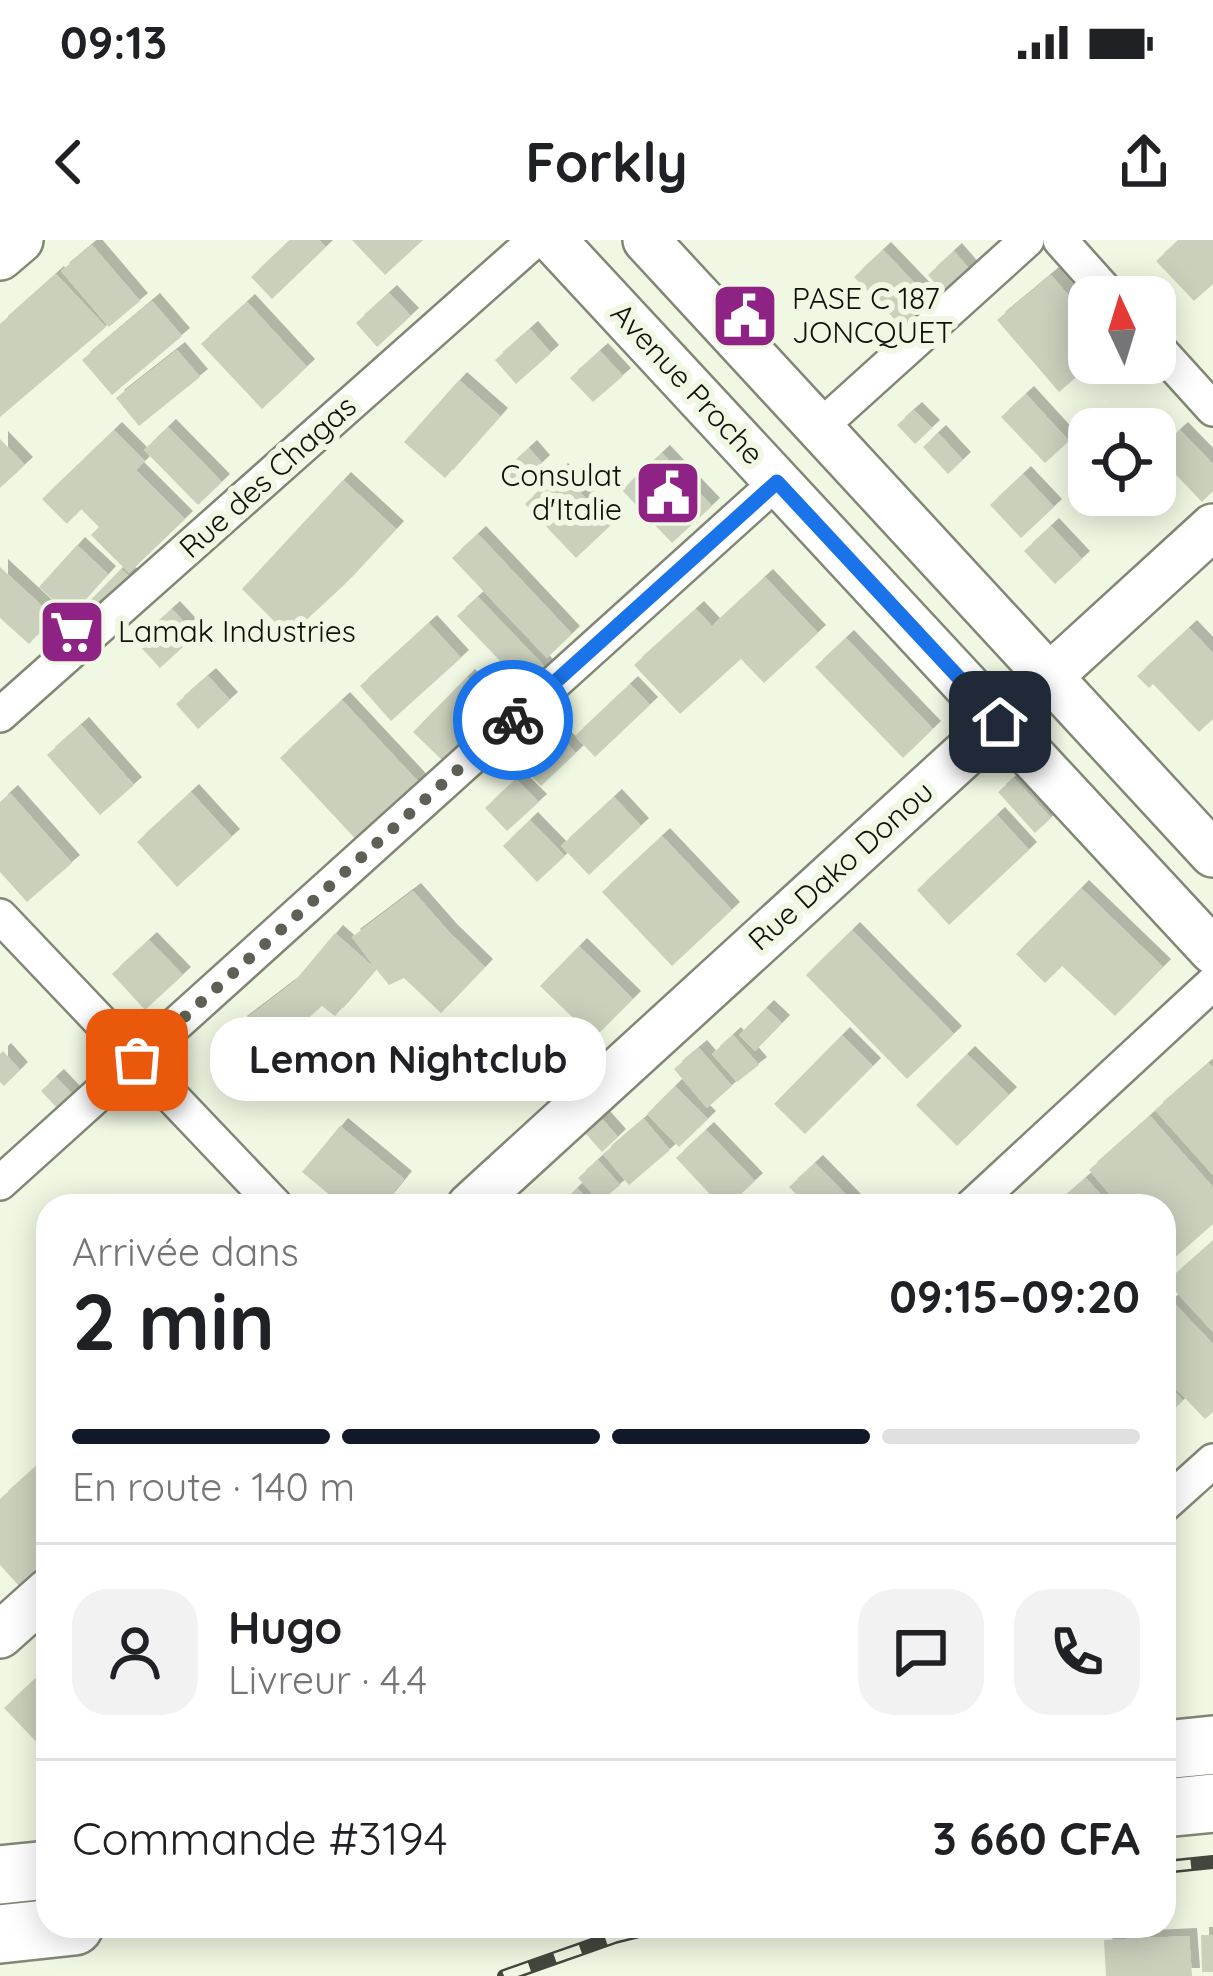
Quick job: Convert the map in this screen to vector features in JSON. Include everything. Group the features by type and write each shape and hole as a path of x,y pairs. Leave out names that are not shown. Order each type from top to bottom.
{"highway":[{"path":"1176,1749 1213,1745"},
{"path":"1176,1807 1213,1803"},
{"path":"0,1875 36,1871"},
{"path":"0,1934 36,1930"}],"street":[{"path":"0,257 20,240"},
{"name":"Rue des Chagas","path":"0,715 535,240"},
{"name":"Avenue Proche","path":"553,240 1213,951"},
{"path":"646,240 1213,854"},
{"path":"819,428 1028,240"},
{"path":"1060,240 1093,276"},
{"path":"1176,368 1213,409"},
{"path":"0,1184 777,482"},
{"name":"Rue Dako Donou","path":"483,1194 1213,527"},
{"path":"0,916 264,1194"},
{"path":"985,1194 1213,983"},
{"path":"1176,1494 1213,1461"},
{"path":"0,1635 36,1603"}],"building":[{"path":"290,240 319,240 326,247 272,299 251,277"},
{"path":"352,240 423,240 385,275"},
{"path":"1179,240 1213,240 1213,284 1194,301 1176,276 1156,261"},
{"path":"92,245 140,301 109,327 61,271"},
{"path":"883,250 932,301 903,328 854,277"},
{"path":"954,251 978,279 952,302 928,275"},
{"path":"56,274 106,327 0,417 0,324"},
{"path":"1051,275 1068,295 1068,384 1059,392 997,320"},
{"path":"389,293 411,316 377,347 356,323"},
{"path":"152,301 182,336 112,395 82,360"},
{"path":"247,302 307,367 262,409 201,344"},
{"path":"530,329 551,353 516,384 495,360"},
{"path":"177,350 200,377 139,426 116,398"},
{"path":"600,351 623,376 593,402 570,378"},
{"path":"459,380 500,416 445,478 404,442"},
{"path":"1026,394 1068,442 1045,463 1001,417"},
{"path":"914,410 932,428 915,444 897,425"},
{"path":"168,427 222,482 198,505 144,450"},
{"path":"114,430 145,461 136,470 185,519 129,573 91,535 99,527 81,509 67,524 42,499"},
{"path":"1180,430 1213,464 1213,491 1202,502 1176,475 1176,434"},
{"path":"938,433 963,460 948,474 923,447"},
{"path":"0,439 25,465 0,488"},
{"path":"529,448 542,463 517,487 503,472"},
{"path":"662,453 712,506 672,543 622,490"},
{"path":"560,471 611,525 576,558 525,504"},
{"path":"1023,474 1054,507 1021,538 990,505"},
{"path":"343,480 396,529 289,636 242,589"},
{"path":"1051,526 1082,559 1055,584 1024,551"},
{"path":"478,534 572,634 547,658 452,558"},
{"path":"77,545 108,574 70,616 39,587"},
{"path":"0,567 54,617 29,644 0,618"},
{"path":"121,569 141,587 97,632 77,614"},
{"path":"765,577 818,633 764,683 741,659 680,714 634,665 696,609 712,626"},
{"path":"478,597 545,667 524,686 457,616"},
{"path":"172,609 196,635 160,668 136,642"},
{"path":"429,623 461,658 391,721 360,686"},
{"path":"1189,628 1213,653 1213,719 1199,732 1153,684 1149,688 1137,676"},
{"path":"846,638 933,729 903,758 815,667"},
{"path":"208,676 230,700 198,729 176,704"},
{"path":"467,677 500,710 446,764 413,732"},
{"path":"630,684 650,705 595,757 575,736"},
{"path":"342,700 427,791 364,848 280,758"},
{"path":"545,720 576,753 541,786 510,754"},
{"path":"81,725 134,785 100,815 47,755"},
{"path":"1014,778 1051,818 1035,833 998,792"},
{"path":"516,779 539,802 507,831 485,808"},
{"path":"191,792 232,837 177,887 137,842"},
{"path":"10,793 72,863 27,902 0,872 0,802"},
{"path":"614,797 641,826 589,875 561,846"},
{"path":"997,815 1029,850 949,925 917,890"},
{"path":"530,820 565,856 537,882 503,846"},
{"path":"662,836 732,910 672,966 602,892"},
{"path":"1081,888 1163,967 1115,1016 1062,966 1045,983 1016,954"},
{"path":"413,891 485,967 441,1013 404,978 389,985 352,937"},
{"path":"852,930 954,1034 907,1079 806,975"},
{"path":"335,933 376,969 335,1016 322,1006 267,1055 239,1024 294,982"},
{"path":"149,940 183,975 145,1010 112,974"},
{"path":"579,946 633,999 594,1038 540,986"},
{"path":"766,1008 782,1023 755,1051 739,1035"},
{"path":"733,1035 759,1065 737,1082 712,1054"},
{"path":"842,1035 873,1066 805,1134 774,1104"},
{"path":"699,1048 732,1086 707,1108 674,1069"},
{"path":"3,1051 20,1070 4,1086 0,1082"},
{"path":"967,1054 1009,1095 957,1146 916,1105"},
{"path":"1209,1063 1213,1067 1213,1175 1155,1110"},
{"path":"56,1077 74,1096 59,1110 41,1091"},
{"path":"675,1086 708,1119 679,1147 647,1114"},
{"path":"595,1111 618,1137 602,1152 579,1126"},
{"path":"1150,1116 1213,1187 1213,1224 1176,1257 1176,1194 1110,1194 1089,1170"},
{"path":"644,1119 670,1150 629,1185 603,1154"},
{"path":"340,1126 404,1179 392,1194 329,1194 302,1172"},
{"path":"706,1130 755,1181 741,1194 710,1194 676,1158"},
{"path":"598,1160 620,1185 609,1194 593,1194 578,1178"},
{"path":"815,1163 845,1194 796,1194 789,1187"},
{"path":"1086,1178 1100,1194 1068,1194"},
{"path":"1213,1241 1213,1332 1176,1292 1176,1274"},
{"path":"1176,1305 1213,1344 1213,1412 1205,1419 1176,1389"},
{"path":"36,1467 36,1572 20,1587 0,1565 0,1499"},
{"path":"36,1678 36,1741 4,1708"},
{"path":"1201,1935 1213,1935 1213,1972 1202,1972"},
{"path":"1189,1936 1192,1976 1106,1976 1104,1940"}],"railway":[{"path":"1176,1866 1213,1862"},
{"path":"504,1976 612,1938"}],"way so far":[{"path":"137,1060 513,720"}],"place":[{"name":"PASE C 187 JONCQUET","path":"745,316"},
{"name":"Consulat d'Italie","path":"668,493"},
{"name":"Lamak Industries","path":"72,632"},
{"name":"Lemon Nightclub","path":"137,1060"}],"route":[{"path":"513,720 777,482 1000,722"}]}
